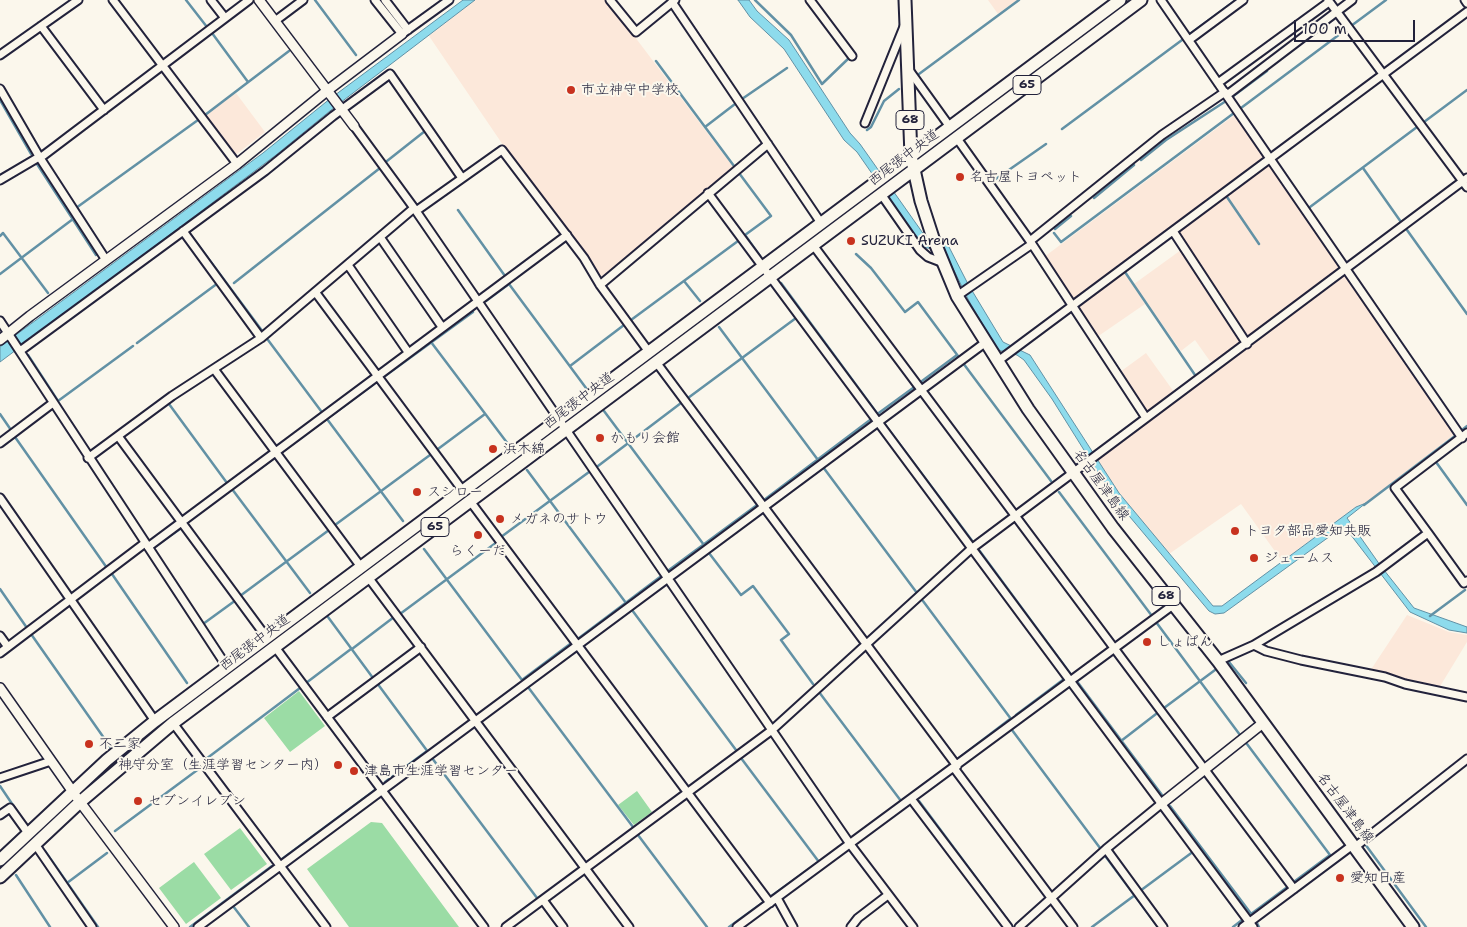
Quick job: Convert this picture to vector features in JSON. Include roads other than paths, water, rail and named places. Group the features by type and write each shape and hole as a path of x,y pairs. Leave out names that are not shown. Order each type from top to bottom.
{"main road":[{"name":"西尾張中央道","path":"0,860 72,791 155,721 559,418 652,357 765,273 821,223 1120,0"},
{"name":"西尾張中央道","path":"765,273 813,245 1141,0"},
{"name":"名古屋津島線","path":"907,1 906,22 911,156 932,238 939,257 986,342 1073,472 1173,605 1218,661 1413,927"},
{"name":"西尾張中央道","path":"0,877 80,802 173,723 566,430 652,357"}],"street":[{"path":"0,55 78,0"},
{"path":"113,0 237,164"},
{"path":"211,0 225,18"},
{"path":"0,180 40,158 249,0"},
{"path":"259,0 330,92 415,209 850,844 913,927"},
{"path":"275,21 303,0"},
{"path":"375,0 405,32"},
{"path":"385,0 405,32"},
{"path":"0,340 10,335 106,260 237,164 405,32 449,0"},
{"path":"610,0 636,32 671,2 821,223"},
{"path":"810,0 852,56"},
{"path":"1161,0 1346,270 1464,436 1395,488 1466,584"},
{"path":"1189,40 1243,0"},
{"path":"960,294 1031,243 1162,135 1226,94 1352,0"},
{"path":"506,927 772,730 971,549 1466,182 1329,1 1218,82"},
{"path":"998,361 1467,12"},
{"path":"865,123 906,22"},
{"path":"41,26 104,110"},
{"path":"908,68 950,127"},
{"path":"19,350 265,171 341,108 390,74 462,178"},
{"path":"0,89 40,158 106,260"},
{"path":"956,137 1031,243 1071,307 1146,418"},
{"path":"600,286 768,144"},
{"path":"88,458 261,338 316,294 380,237 415,209 502,150 584,258 600,286 1073,927"},
{"path":"885,191 920,250 928,257 939,257"},
{"path":"708,194 876,422 1252,924"},
{"path":"182,230 261,338"},
{"path":"1172,231 1247,344"},
{"path":"0,653 70,600 181,522 567,235"},
{"path":"380,237 442,327"},
{"path":"813,245 1294,889"},
{"path":"348,265 408,352"},
{"path":"316,294 463,491"},
{"path":"0,321 88,458 227,667"},
{"path":"198,927 986,342"},
{"path":"214,369 361,567"},
{"path":"0,444 53,403"},
{"path":"118,436 266,638"},
{"path":"0,498 155,721"},
{"path":"470,501 770,903"},
{"path":"1218,661 1254,645 1377,572 1428,533"},
{"path":"368,577 630,927"},
{"path":"737,927 912,800 1173,605"},
{"path":"0,636 8,647"},
{"path":"1254,645 1266,651 1301,660 1385,677 1405,684 1467,697"},
{"path":"275,647 484,927"},
{"path":"327,717 421,647"},
{"path":"0,688 80,802 174,927"},
{"path":"173,723 326,927"},
{"path":"1019,927 1106,849 1263,723"},
{"path":"1243,927 1252,924 1294,889 1354,846 1467,759"},
{"path":"0,778 52,761"},
{"path":"912,800 1008,927"},
{"path":"0,815 10,808 28,833"},
{"path":"35,844 92,927"},
{"path":"1106,849 1163,927"},
{"path":"851,927 858,918 888,895"},
{"path":"777,898 793,927"},
{"path":"543,900 563,927"}],"water":[{"path":"463,0 475,0 336,106 276,155 0,362 0,347 263,153 331,98"},
{"path":"738,0 749,0 757,11 789,40 850,133 860,144 927,239 948,245 968,284 1003,342 1030,355 1119,493 1213,606 1222,606 1356,507 1366,503 1347,518 1380,565 1414,608 1467,627 1467,633 1449,630 1410,612 1344,526 1224,613 1215,614 1209,611 1114,498 1052,399 1024,360 1017,355 998,350 969,301 945,252 923,247 857,152 844,140 784,49 750,17"}],"waterway":[{"path":"186,0 207,27"},
{"path":"315,0 356,55"},
{"path":"380,0 397,23"},
{"path":"755,0 791,35 822,84 850,57"},
{"path":"919,74 1019,0"},
{"path":"1190,34 1236,0"},
{"path":"1351,26 1386,0"},
{"path":"1241,108 1344,31"},
{"path":"212,33 248,82"},
{"path":"1062,129 1182,40"},
{"path":"205,115 289,51"},
{"path":"656,61 734,166"},
{"path":"742,99 787,68"},
{"path":"1232,97 1267,71"},
{"path":"867,130 871,127 884,101 899,89"},
{"path":"1424,122 1467,90"},
{"path":"0,100 31,154"},
{"path":"1141,160 1166,140 1226,101"},
{"path":"705,127 735,104"},
{"path":"1054,233 1061,242 1234,113"},
{"path":"76,208 198,120"},
{"path":"1310,207 1417,127"},
{"path":"387,161 425,131"},
{"path":"993,181 1046,144"},
{"path":"37,164 96,255"},
{"path":"1094,198 1134,165"},
{"path":"234,283 380,168"},
{"path":"1363,168 1401,222"},
{"path":"739,173 771,216 745,235 760,256"},
{"path":"1227,197 1259,244"},
{"path":"458,210 505,276"},
{"path":"1055,229 1071,216"},
{"path":"0,274 73,219"},
{"path":"1407,230 1467,314"},
{"path":"0,236 3,233 48,293"},
{"path":"190,234 263,332"},
{"path":"631,320 738,241"},
{"path":"856,254 871,268 905,312 918,302 958,356"},
{"path":"1125,272 1195,375"},
{"path":"684,281 700,301"},
{"path":"137,343 218,283"},
{"path":"781,283 879,416"},
{"path":"486,301 509,284 586,388"},
{"path":"385,376 473,312"},
{"path":"688,398 796,318"},
{"path":"570,366 624,325"},
{"path":"719,327 818,460"},
{"path":"268,340 321,411"},
{"path":"431,342 508,444"},
{"path":"28,355 58,401 133,346"},
{"path":"922,381 957,355"},
{"path":"963,363 1051,481"},
{"path":"282,452 374,384"},
{"path":"876,415 913,388"},
{"path":"598,466 681,403"},
{"path":"169,404 227,483"},
{"path":"604,411 704,545"},
{"path":"0,414 11,430"},
{"path":"438,449 485,414"},
{"path":"327,419 403,521"},
{"path":"764,500 870,420"},
{"path":"883,422 973,542"},
{"path":"1462,430 1467,426"},
{"path":"1364,505 1455,436"},
{"path":"15,437 107,568"},
{"path":"335,525 430,455"},
{"path":"187,522 273,459"},
{"path":"1436,462 1467,505"},
{"path":"823,467 917,593"},
{"path":"527,470 626,603"},
{"path":"501,537 589,472"},
{"path":"232,489 310,593"},
{"path":"1059,492 1152,616"},
{"path":"669,570 757,505"},
{"path":"154,551 153,548 180,529"},
{"path":"240,596 329,530"},
{"path":"400,614 497,542"},
{"path":"424,549 522,680 570,644"},
{"path":"979,550 1072,676"},
{"path":"709,553 741,595 753,586 789,634 781,640 813,684"},
{"path":"112,574 187,683"},
{"path":"579,638 660,577"},
{"path":"0,589 27,628"},
{"path":"1430,616 1465,590"},
{"path":"182,593 203,624 236,600"},
{"path":"923,601 1011,719"},
{"path":"632,610 736,750"},
{"path":"328,617 373,678"},
{"path":"352,649 394,617"},
{"path":"1156,622 1240,735"},
{"path":"31,634 111,748"},
{"path":"306,683 351,649"},
{"path":"1229,662 1246,683"},
{"path":"1164,708 1215,670"},
{"path":"1016,715 1064,679"},
{"path":"1076,680 1162,795"},
{"path":"377,683 428,752"},
{"path":"528,687 633,827"},
{"path":"206,759 300,688"},
{"path":"819,692 901,801"},
{"path":"1121,741 1156,714"},
{"path":"959,758 1010,719"},
{"path":"1012,730 1100,848"},
{"path":"1247,744 1330,855 1295,881"},
{"path":"385,782 427,751"},
{"path":"432,758 537,898"},
{"path":"741,758 819,862"},
{"path":"852,838 947,767"},
{"path":"115,831 200,768"},
{"path":"0,786 23,820"},
{"path":"282,859 375,790"},
{"path":"919,801 1012,926"},
{"path":"1170,806 1252,915"},
{"path":"638,835 707,927"},
{"path":"770,897 844,844"},
{"path":"1365,844 1426,927"},
{"path":"45,851 98,927"},
{"path":"1140,891 1194,851"},
{"path":"67,883 107,853"},
{"path":"1106,857 1158,927"},
{"path":"190,927 272,866"},
{"path":"16,875 50,927"},
{"path":"1251,914 1286,888"},
{"path":"1092,927 1135,895"},
{"path":"729,927 765,901"},
{"path":"233,906 249,927"},
{"path":"543,906 558,927"},
{"path":"1233,927 1242,920"},
{"path":"1256,921 1259,927"}],"place":[{"name":"市立神守中学校","path":"571,90"},
{"name":"名古屋トヨペット","path":"960,177"},
{"name":"SUZUKI Arena","path":"851,241"},
{"name":"かもり会館","path":"600,438"},
{"name":"浜木綿","path":"493,449"},
{"name":"スシロー","path":"417,492"},
{"name":"メガネのサトウ","path":"500,519"},
{"name":"トヨタ部品愛知共販","path":"1235,531"},
{"name":"らくーだ","path":"478,535"},
{"name":"ジェームス","path":"1254,558"},
{"name":"しょぱん","path":"1147,642"},
{"name":"不二家","path":"89,744"},
{"name":"神守分室（生涯学習センター内）","path":"338,765"},
{"name":"津島市生涯学習センター","path":"354,771"},
{"name":"セブンイレブン","path":"138,801"},
{"name":"愛知日産","path":"1340,878"}]}
